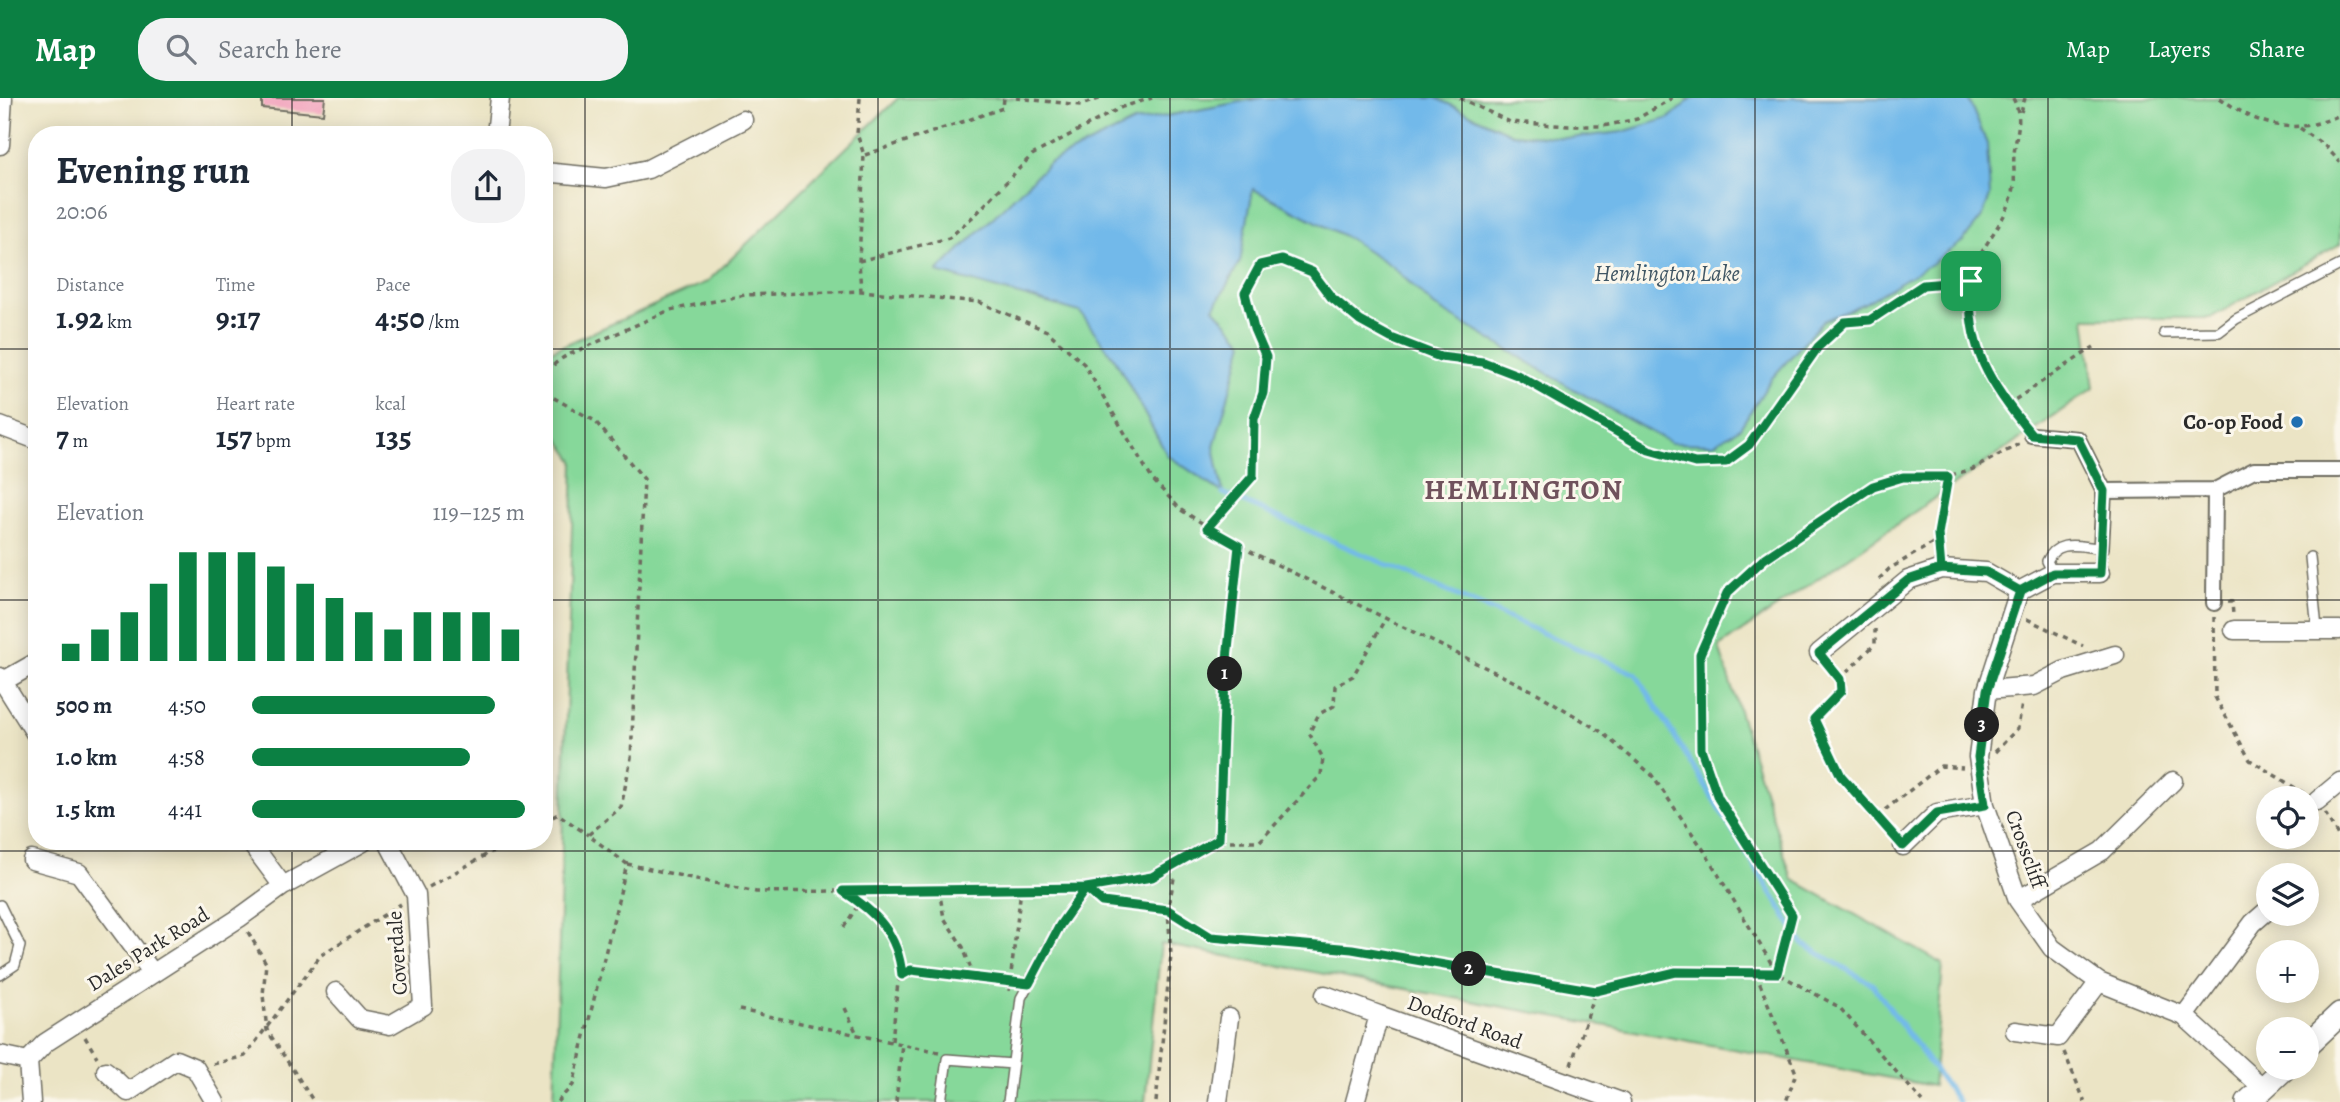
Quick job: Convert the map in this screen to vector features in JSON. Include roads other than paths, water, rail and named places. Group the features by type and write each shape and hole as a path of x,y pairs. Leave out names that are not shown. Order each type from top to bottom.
{"street":[{"path":"497,126 500,98"},
{"path":"0,145 2,107"},
{"path":"553,173 606,178 648,169 743,120"},
{"path":"0,426 28,437"},
{"path":"2032,435 2078,439 2104,491 2101,548"},
{"path":"2104,491 2215,490 2254,470 2340,470"},
{"path":"2214,603 2215,490"},
{"path":"1819,653 1908,580 1941,569 1986,572 2020,591 2053,573 2100,573"},
{"name":"Crosscliff","path":"2020,591 1987,690 1978,757 1985,805 2018,900 2052,947 2099,982 2184,1016 2256,1095"},
{"path":"2234,630 2340,630"},
{"path":"1987,690 2034,686 2063,671 2109,657"},
{"path":"28,666 1,680 28,722"},
{"path":"2018,900 2102,851 2173,781"},
{"path":"2319,799 2340,782"},
{"path":"1903,846 1937,813 1985,805"},
{"path":"256,850 283,886"},
{"name":"Dales Park Road","path":"28,1061 45,1043 75,1022 239,918 283,886 348,850"},
{"name":"Coverdale","path":"336,992 360,1019 390,1025 423,1006 416,894 391,850"},
{"path":"32,860 79,873 152,972"},
{"path":"2184,1016 2256,920"},
{"path":"2015,1031 2058,1037 2099,982"},
{"path":"1325,995 1379,1015"},
{"path":"2319,1034 2340,1014"},
{"name":"Dodford Road","path":"1355,1102 1379,1015 1621,1102"},
{"path":"1218,1102 1229,1018"},
{"path":"0,1055 28,1061 32,1102"},
{"path":"106,1071 128,1092 176,1060 195,1068 215,1102"},
{"path":"2256,1095 2272,1080"}],"lane":[{"path":"2164,333 2218,332 2236,319 2340,265"},
{"path":"2053,573 2047,561 2053,550 2061,545 2101,548 2100,573"},
{"path":"2310,557 2317,629"},
{"path":"1009,1102 1021,998 1060,925 1086,888 1152,877 1219,839 1225,678"},
{"path":"0,905 20,946 15,965 0,975"},
{"path":"941,1102 947,1059 1013,1064"}],"water":[{"name":"Hemlington Lake","path":"1261,98 1436,98 1512,134 1570,138 1622,132 1669,118 1692,98 1968,98 1987,144 1990,196 1982,217 1963,241 1931,264 1865,303 1823,321 1772,378 1740,428 1714,444 1671,443 1575,390 1434,306 1393,267 1350,239 1253,189 1240,262 1214,308 1244,342 1214,446 1223,493 1167,455 1116,361 1080,312 937,272 1049,163 1134,122"}],"waterway":[{"path":"1223,493 1636,674 1803,944 1872,984 1958,1102"}],"place":[{"name":"Co-op Food","path":"2297,422"}],"district":[{"name":"HEMLINGTON","path":"1524,490"}]}
